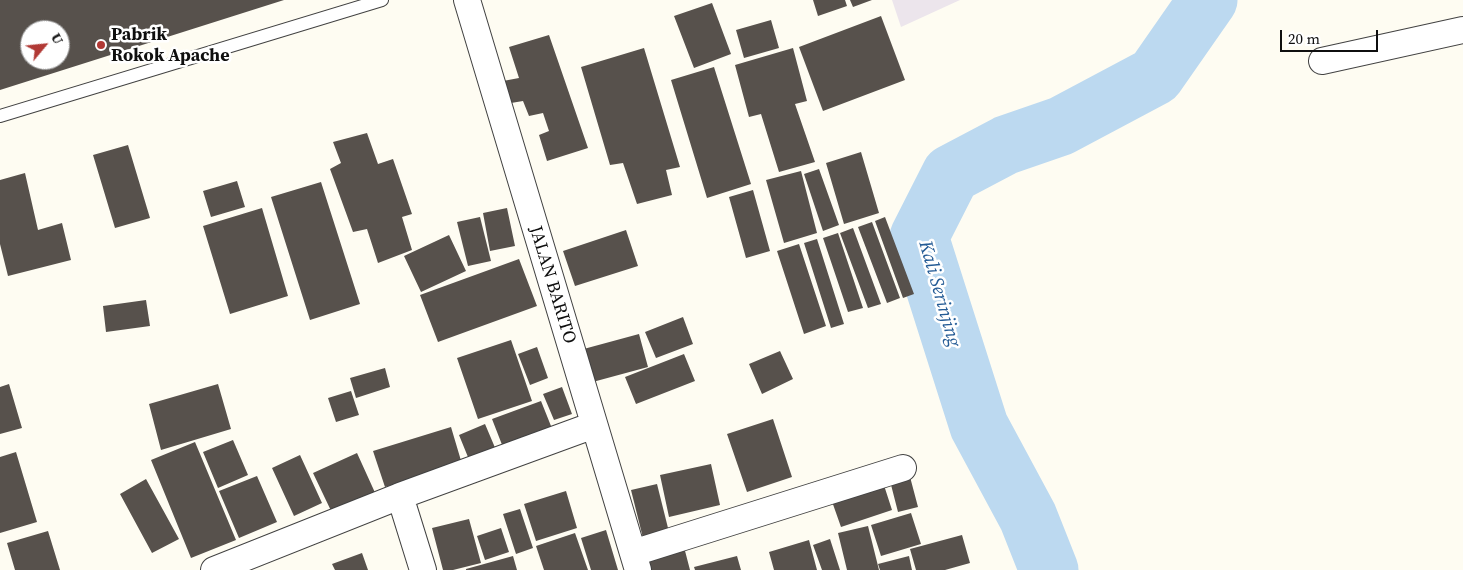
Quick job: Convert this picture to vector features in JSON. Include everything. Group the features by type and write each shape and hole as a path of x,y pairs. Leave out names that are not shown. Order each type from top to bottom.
{"street":[{"name":"JALAN BARITO","path":"467,0 635,561"},
{"path":"1322,61 1463,30"},
{"path":"214,570 400,496 594,425"},
{"path":"635,561 903,468"},
{"path":"400,496 423,570"}],"lane":[{"path":"0,116 382,0"}],"shaded area":[{"path":"892,0 960,0 901,27"}],"building":[{"name":"Pabrik Rokok Apache","path":"0,0 284,0 70,68 70,20 20,20 20,70 63,70 0,90"},
{"path":"813,0 845,0 847,6 818,16"},
{"path":"850,0 872,0 853,7"},
{"path":"712,3 731,54 694,68 674,16"},
{"path":"881,16 905,80 823,111 799,47"},
{"path":"771,20 779,48 744,58 736,30"},
{"path":"549,35 588,148 547,161 539,135 549,131 543,113 529,116 523,101 511,103 503,81 519,78 509,47"},
{"path":"644,48 680,167 666,170 672,195 637,204 623,163 610,165 581,67"},
{"path":"793,48 807,101 795,104 815,162 779,172 761,114 749,117 735,65"},
{"path":"714,67 751,184 707,198 671,80"},
{"path":"367,133 378,164 393,159 412,214 402,217 412,250 378,263 367,229 353,232 330,169 341,163 333,142"},
{"path":"128,145 150,218 115,228 93,155"},
{"path":"861,152 879,213 844,224 826,163"},
{"path":"819,169 839,225 823,231 804,174"},
{"path":"801,171 817,233 784,243 766,180"},
{"path":"25,173 38,230 62,223 71,260 8,276 0,244 0,180"},
{"path":"237,181 245,207 211,217 203,191"},
{"path":"321,182 360,304 310,320 271,197"},
{"path":"753,190 770,251 746,258 729,197"},
{"path":"262,208 288,296 230,314 203,226"},
{"path":"507,208 515,246 490,251 483,213"},
{"path":"480,217 491,261 468,266 457,222"},
{"path":"885,217 914,294 903,298 875,221"},
{"path":"872,222 900,298 887,303 858,227"},
{"path":"853,228 881,304 868,308 840,233"},
{"path":"626,230 638,266 575,286 563,251"},
{"path":"838,233 863,308 848,312 823,238"},
{"path":"449,235 466,271 421,292 404,256"},
{"path":"817,239 844,324 831,328 804,243"},
{"path":"799,244 826,326 804,334 777,251"},
{"path":"519,259 537,306 438,342 420,295"},
{"path":"146,300 150,326 106,332 103,306"},
{"path":"683,317 693,344 656,358 645,332"},
{"path":"639,334 648,367 589,383 580,350"},
{"path":"511,340 532,401 478,419 457,358"},
{"path":"537,347 548,378 530,385 518,354"},
{"path":"780,351 793,379 762,394 749,364"},
{"path":"684,354 695,381 636,404 625,377"},
{"path":"385,368 390,387 356,398 350,378"},
{"path":"9,384 22,428 0,434 0,387"},
{"path":"218,384 231,429 161,450 149,404"},
{"path":"562,387 572,414 554,420 543,394"},
{"path":"351,391 359,415 336,422 328,398"},
{"path":"541,401 555,436 506,455 492,419"},
{"path":"773,419 792,477 747,492 727,434"},
{"path":"485,424 496,450 470,462 459,435"},
{"path":"451,427 462,464 385,487 373,451"},
{"path":"233,440 248,475 218,488 203,452"},
{"path":"195,442 236,540 191,558 151,460"},
{"path":"16,452 37,522 0,533 0,457"},
{"path":"357,453 377,497 334,517 313,473"},
{"path":"300,455 322,503 294,516 272,468"},
{"path":"711,464 720,505 669,517 660,475"},
{"path":"909,473 918,507 898,512 889,477"},
{"path":"257,476 277,522 239,538 219,491"},
{"path":"881,476 892,510 841,527 829,493"},
{"path":"146,479 179,539 152,553 120,494"},
{"path":"657,484 669,532 643,538 631,490"},
{"path":"566,491 577,528 536,541 524,504"},
{"path":"520,509 533,548 516,554 503,514"},
{"path":"911,513 921,544 881,556 871,525"},
{"path":"469,519 481,563 453,570 443,570 432,528"},
{"path":"868,526 879,570 847,570 838,533"},
{"path":"501,528 509,552 485,560 477,536"},
{"path":"606,530 618,570 591,570 581,538"},
{"path":"48,531 60,570 15,570 7,543"},
{"path":"575,533 588,570 544,570 536,546"},
{"path":"962,535 970,563 945,570 916,570 910,549"},
{"path":"830,539 840,570 822,570 813,545"},
{"path":"809,540 817,570 774,570 769,552"},
{"path":"684,547 690,570 643,570 640,559"},
{"path":"362,553 368,570 335,570 332,564"},
{"path":"513,556 517,570 466,570 466,569"},
{"path":"737,556 741,570 695,570 694,567"},
{"path":"909,556 912,570 880,570 878,564"}],"waterway":[{"name":"Kali Serinjing","path":"1049,570 1028,517 979,426 919,237 951,174 1006,145 1061,126 1155,76 1208,0"}],"place":[{"name":"Pabrik Rokok Apache","path":"101,45"}]}
